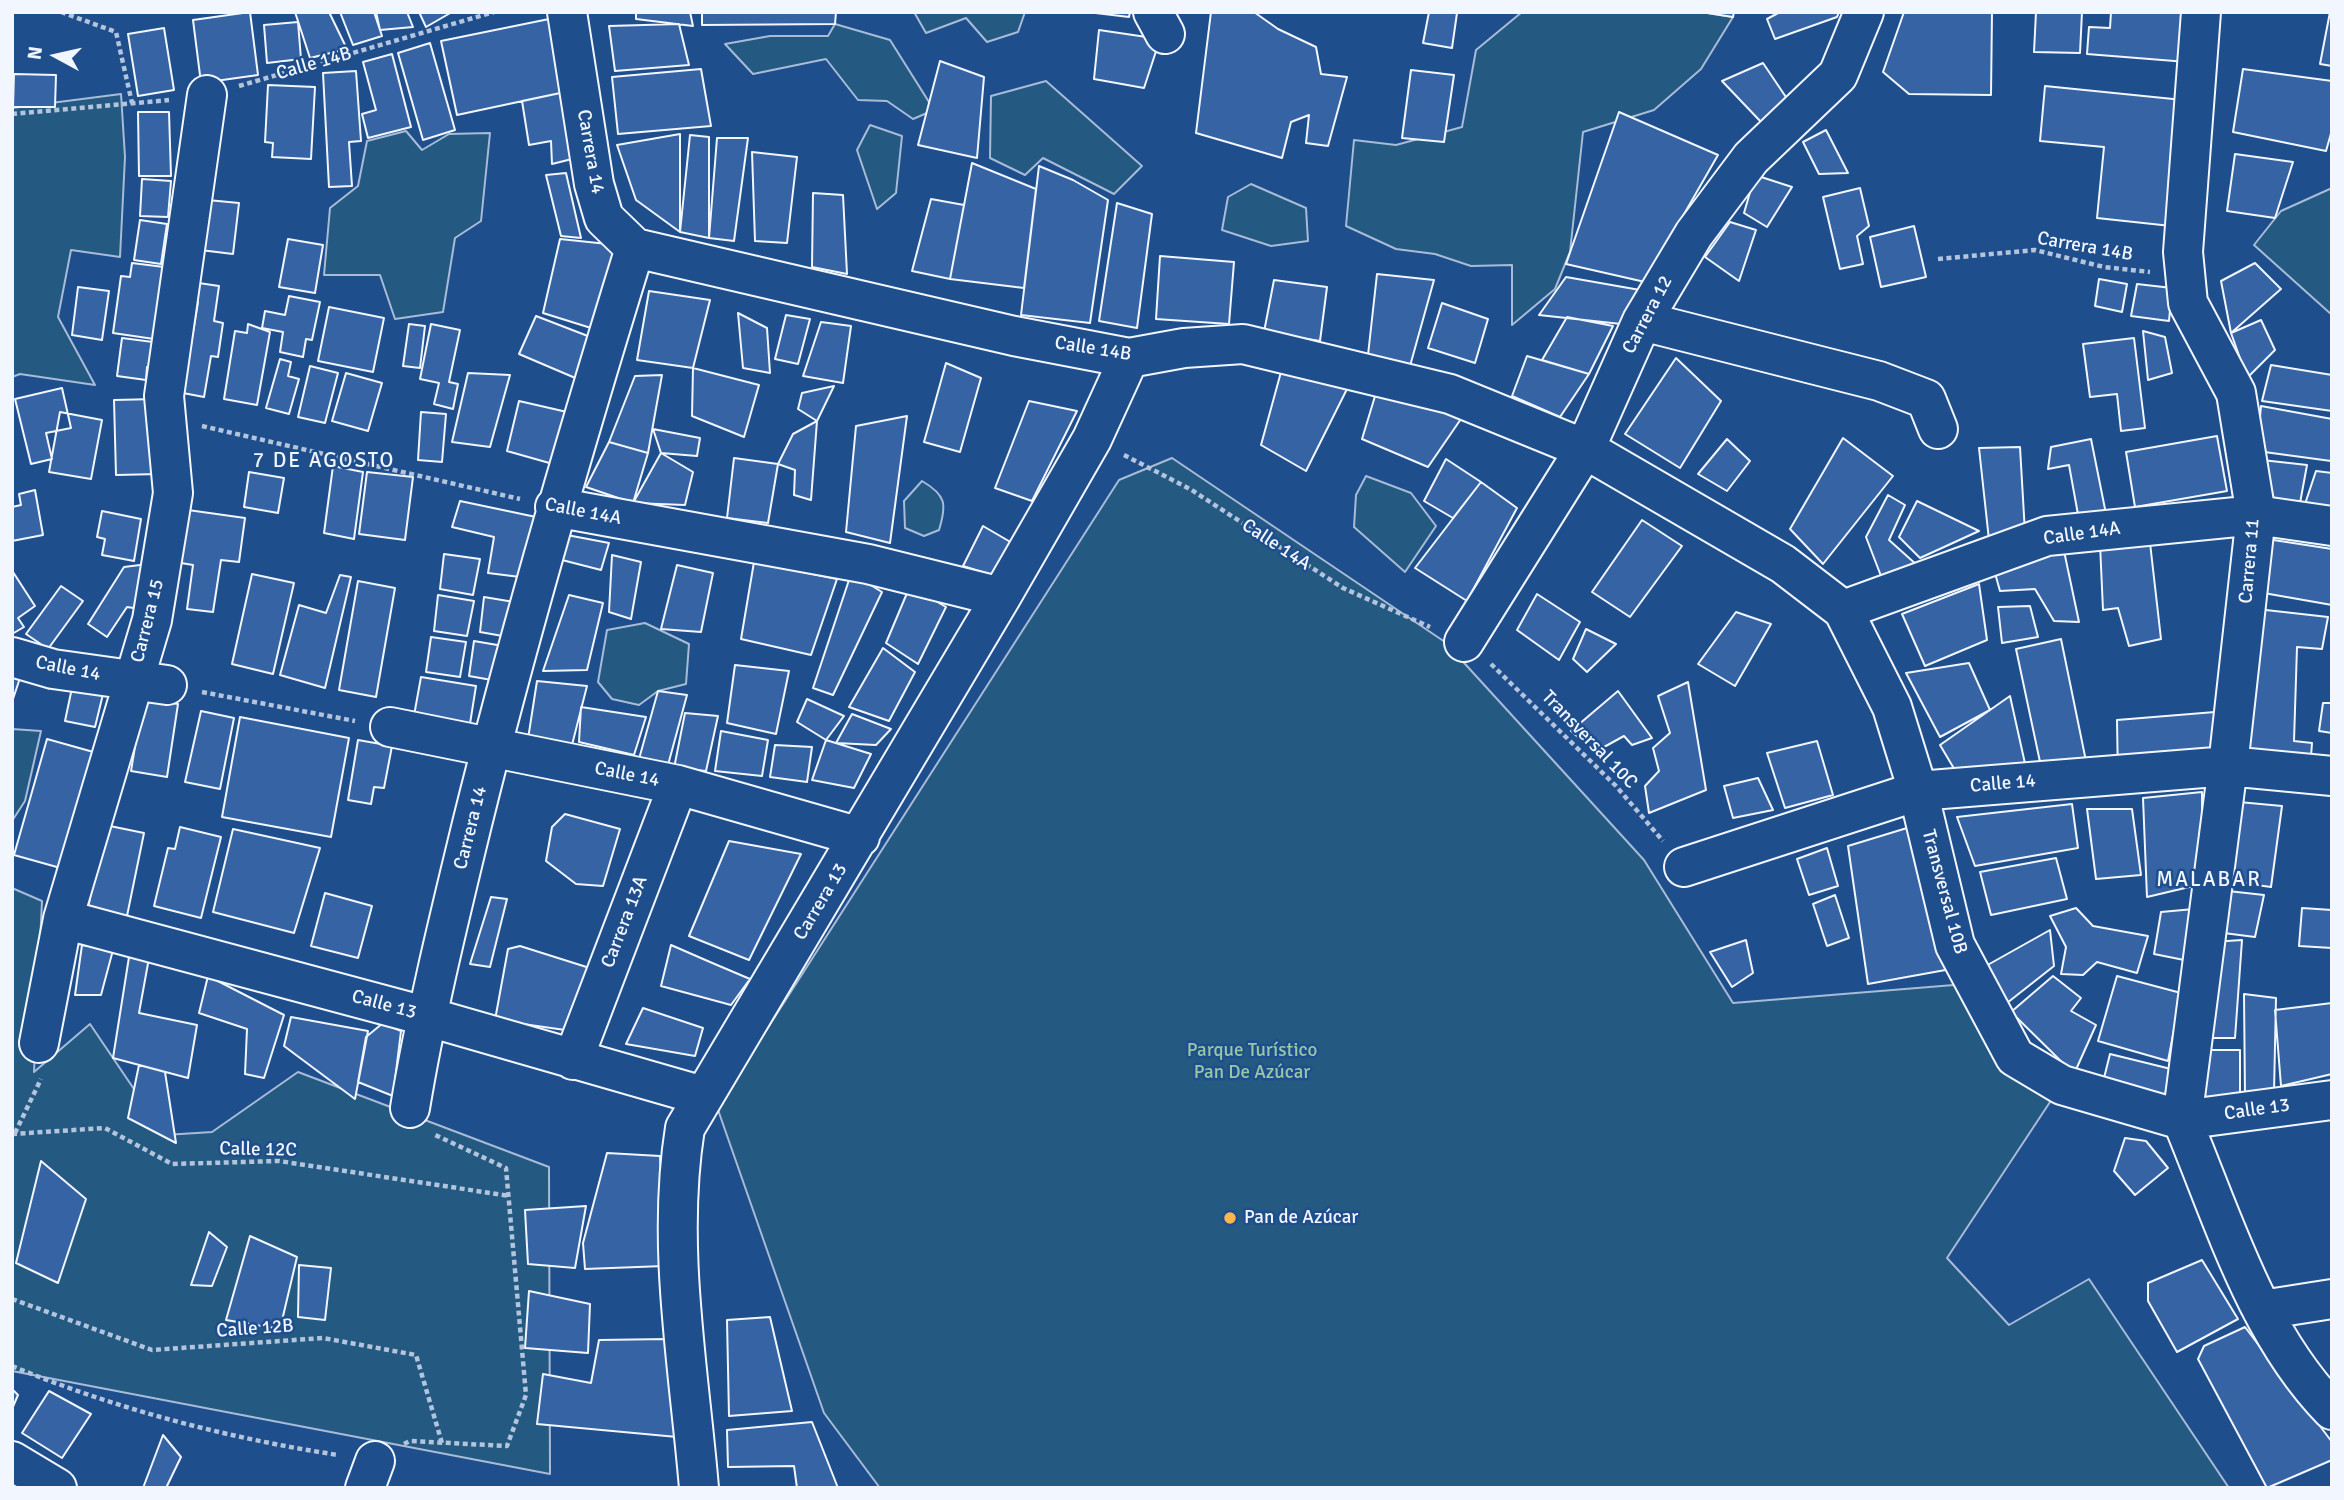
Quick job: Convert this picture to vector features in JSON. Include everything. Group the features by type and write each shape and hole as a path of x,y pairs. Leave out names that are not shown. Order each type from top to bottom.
{"street":[{"name":"Carrera 14","path":"410,1108 425,1016 491,747 555,507 635,248 604,218 594,184 567,12"},
{"name":"Carrera 12","path":"1464,642 1585,449 1642,321 1694,234 1751,158 1838,75 1864,12"},
{"name":"Carrera 11","path":"2182,1120 2228,766 2256,515 2236,393 2188,303 2183,252 2201,12"},
{"name":"Carrera 15","path":"39,1043 64,919 150,683 152,620 173,493 164,396 207,95"},
{"name":"Calle 14B","path":"635,248 1014,336 1129,358 1184,348 1243,344 1450,394 1585,449"},
{"path":"1642,321 1879,381 1926,400 1938,429"},
{"name":"Carrera 13","path":"699,1488 676,1229 678,1171 685,1128 1001,597 1092,439 1129,358"},
{"name":"Transversal 10B","path":"1585,449 1783,564 1843,610 1892,708 1918,791 1955,946 2015,1057 2062,1085 2182,1120"},
{"name":"Calle 14A","path":"555,507 868,564 1001,597"},
{"name":"Calle 14A","path":"1843,610 2047,536 2256,515 2332,526"},
{"name":"Calle 14","path":"12,657 52,669 150,683"},
{"name":"Calle 14","path":"390,727 678,785 860,837"},
{"name":"Calle 14","path":"1685,867 1918,791 2228,766 2332,776"},
{"name":"Carrera 13A","path":"573,1060 678,785"},
{"name":"Calle 13","path":"64,919 425,1016 703,1096"},
{"name":"Calle 13","path":"2182,1120 2332,1100"},
{"path":"2182,1120 2262,1310 2310,1388 2332,1410"},
{"path":"2262,1310 2332,1299"},
{"path":"12,1461 57,1488"}],"path":[{"path":"61,12 116,32 132,103"},
{"name":"Calle 14B","path":"12,114 207,95 494,12"},
{"name":"Carrera 14B","path":"1938,258 2035,250 2104,267 2185,275"},
{"name":"Calle 14A","path":"167,418 555,507"},
{"name":"Calle 14A","path":"1092,439 1190,489 1343,588 1464,642"},
{"name":"Transversal 10C","path":"1464,642 1509,678 1616,786 1685,867"},
{"path":"150,683 390,727"},
{"path":"14,1134 41,1079 39,1043"},
{"path":"12,1366 66,1388 175,1421 306,1450 370,1474 410,1441 507,1447 526,1395 506,1168 412,1124 410,1108"},
{"name":"Calle 12C","path":"14,1134 105,1128 172,1164 279,1161 510,1196"},
{"name":"Calle 12B","path":"12,1299 152,1350 323,1338 416,1355 443,1443"}],"green space":[{"path":"914,12 1025,12 1018,32 987,42 966,18 926,33"},
{"path":"1522,12 1701,12 1733,17 1701,69 1654,110 1583,132 1570,252 1555,289 1512,325 1512,265 1471,266 1435,254 1396,249 1346,226 1354,140 1396,145 1462,127 1476,50"},
{"path":"835,24 890,40 934,110 913,119 887,101 858,100 826,59 753,74 725,44 770,36 828,36"},
{"path":"1046,81 1142,166 1114,194 1043,158 1025,175 990,158 991,96"},
{"path":"121,94 125,157 120,257 71,250 58,317 95,385 20,374 12,377 12,108"},
{"path":"870,125 902,136 896,193 877,209 857,150"},
{"path":"406,131 422,150 449,134 490,133 481,221 455,238 443,312 395,319 380,275 324,275 330,208 358,186 367,141"},
{"path":"1251,184 1306,208 1308,241 1271,246 1222,230 1228,197"},
{"path":"2332,188 2332,315 2254,245 2281,211"},
{"name":"Parque Turístico Pan De Azúcar","path":"1172,458 1445,642 1644,860 1733,1003 1966,984 2054,1096 1947,1258 2009,1325 2089,1279 2229,1488 880,1488 824,1413 717,1107 1119,480"},
{"path":"1366,476 1411,493 1436,526 1405,572 1354,527 1356,495"},
{"path":"922,481 936,491 943,507 939,530 924,536 905,528 904,501"},
{"path":"645,623 689,644 686,684 658,691 639,705 612,699 598,682 607,630"},
{"path":"12,729 41,731 25,801 12,821"},
{"path":"12,888 42,901 34,1072 90,1024 165,1135 212,1132 298,1072 549,1167 550,1474 12,1371"}],"building":[{"path":"250,12 258,75 201,83 193,20"},
{"path":"295,12 329,12 347,49 310,58"},
{"path":"340,12 374,12 382,36 353,45"},
{"path":"376,12 407,12 413,27 380,30"},
{"path":"419,12 452,12 426,27"},
{"path":"636,12 690,12 693,26 636,19"},
{"path":"702,12 836,12 835,24 702,25"},
{"path":"1087,12 1130,12 1129,17"},
{"path":"1211,12 1254,12 1278,29 1316,47 1321,74 1347,77 1328,146 1306,143 1309,115 1291,122 1282,158 1196,133"},
{"path":"1429,12 1498,12 1457,13 1452,48 1423,43"},
{"path":"1701,12 1734,12 1733,17"},
{"path":"1780,12 1839,12 1837,17 1775,39 1767,19"},
{"path":"1904,12 1992,12 1991,95 1909,94 1883,72"},
{"path":"2036,12 2082,12 2080,53 2034,52"},
{"path":"2111,12 2190,12 2187,62 2087,54 2089,27 2110,28"},
{"path":"2332,12 2332,66 2320,64"},
{"path":"549,19 565,92 457,115 441,41"},
{"path":"298,22 301,59 267,63 264,25"},
{"path":"679,24 689,65 615,71 609,26"},
{"path":"164,28 174,90 138,96 128,34"},
{"path":"1099,30 1160,39 1144,88 1094,79"},
{"path":"430,43 455,130 423,140 398,53"},
{"path":"392,54 411,127 368,138 362,114 376,110 363,62"},
{"path":"940,61 984,77 977,158 918,145"},
{"path":"1763,63 1794,109 1762,123 1722,81"},
{"path":"701,69 711,126 618,134 612,77"},
{"path":"2243,69 2332,81 2332,130 2326,151 2233,132"},
{"path":"1411,70 1454,75 1444,142 1402,138"},
{"path":"356,71 361,141 349,142 352,186 329,187 323,73"},
{"path":"14,74 56,75 55,107 13,107"},
{"path":"268,85 315,87 311,159 272,157 273,143 265,142"},
{"path":"2045,86 2183,100 2171,226 2097,218 2104,147 2040,141"},
{"path":"565,92 572,159 552,164 551,141 529,145 522,101"},
{"path":"138,112 169,112 171,176 139,176"},
{"path":"1619,112 1718,155 1645,282 1566,264"},
{"path":"1826,130 1848,173 1819,174 1803,142"},
{"path":"680,134 680,232 636,200 617,145"},
{"path":"690,135 709,137 709,238 680,232"},
{"path":"717,138 748,138 734,241 709,238"},
{"path":"752,152 797,157 787,243 755,241"},
{"path":"2235,154 2293,162 2275,218 2227,211"},
{"path":"972,163 1036,189 1024,288 950,279"},
{"path":"1039,166 1073,180 1108,200 1090,323 1021,315"},
{"path":"566,173 581,238 561,236 546,175"},
{"path":"1755,175 1792,187 1767,227 1744,213"},
{"path":"142,179 171,181 168,217 140,216"},
{"path":"1860,188 1869,226 1857,236 1863,264 1840,269 1823,197"},
{"path":"813,193 843,195 847,274 812,267"},
{"path":"197,199 239,203 233,254 192,249"},
{"path":"931,199 964,205 950,279 912,271"},
{"path":"1117,203 1152,214 1137,328 1099,321"},
{"path":"140,220 167,224 161,264 134,260"},
{"path":"1730,222 1756,230 1739,281 1705,257"},
{"path":"1914,226 1926,277 1881,287 1870,237"},
{"path":"288,239 323,245 315,293 279,287"},
{"path":"560,239 617,245 591,328 543,313"},
{"path":"1160,256 1234,262 1229,324 1156,319"},
{"path":"132,263 164,267 154,339 113,333 121,276 130,277"},
{"path":"2255,263 2281,289 2231,333 2221,281"},
{"path":"1377,274 1434,280 1410,366 1368,355"},
{"path":"1566,277 1640,290 1621,324 1539,315"},
{"path":"2099,279 2127,284 2122,312 2095,306"},
{"path":"1274,280 1327,287 1320,341 1264,332"},
{"path":"192,282 219,286 214,321 223,323 218,357 211,356 204,397 183,393 198,302 189,300"},
{"path":"2137,284 2172,288 2169,321 2131,316"},
{"path":"78,287 109,291 102,340 72,335"},
{"path":"649,291 710,300 693,368 637,360"},
{"path":"289,296 320,302 312,340 306,339 303,357 280,352 283,332 262,328 265,311 285,315"},
{"path":"1442,303 1488,319 1475,363 1428,348"},
{"path":"329,307 384,318 373,372 318,361"},
{"path":"738,313 767,328 770,373 743,368"},
{"path":"786,315 810,319 798,364 775,359"},
{"path":"536,316 593,338 580,380 519,354"},
{"path":"1567,317 1613,326 1589,374 1542,360"},
{"path":"2261,320 2275,350 2247,378 2231,333"},
{"path":"821,322 851,326 843,383 803,376"},
{"path":"248,324 270,332 257,405 224,399 235,331 247,333"},
{"path":"409,324 425,326 420,368 403,366"},
{"path":"431,324 460,330 449,382 458,384 453,409 434,404 439,383 420,379"},
{"path":"2143,331 2165,337 2172,373 2148,380"},
{"path":"122,338 153,342 153,368 147,367 146,380 117,376"},
{"path":"2134,338 2145,428 2121,431 2117,394 2090,397 2083,344"},
{"path":"1527,356 1589,374 1560,417 1512,396"},
{"path":"1676,358 1721,401 1680,468 1625,434"},
{"path":"280,359 291,362 288,376 299,379 289,414 266,408"},
{"path":"1284,361 1348,387 1306,471 1261,445"},
{"path":"946,363 981,378 960,452 924,442"},
{"path":"2271,365 2332,375 2332,411 2262,401"},
{"path":"310,366 338,373 325,423 298,417"},
{"path":"693,368 759,385 744,437 692,416"},
{"path":"346,373 382,383 368,431 332,421"},
{"path":"468,373 510,375 490,447 452,442"},
{"path":"662,375 648,453 609,442 635,376"},
{"path":"1379,383 1463,416 1428,467 1362,439"},
{"path":"834,386 817,421 798,409 802,393"},
{"path":"62,388 71,428 46,433 52,459 31,464 15,399"},
{"path":"156,399 159,474 116,475 114,400"},
{"path":"519,401 567,412 560,466 507,451"},
{"path":"1029,401 1077,411 1032,501 995,488"},
{"path":"2261,406 2332,419 2331,461 2257,451"},
{"path":"60,412 102,420 91,479 49,472"},
{"path":"421,412 446,414 442,462 418,460"},
{"path":"907,416 890,543 846,532 856,426"},
{"path":"817,421 811,500 794,495 795,470 778,464 793,434"},
{"path":"653,429 700,438 697,456 661,453"},
{"path":"2217,436 2227,491 2135,507 2126,452"},
{"path":"1843,438 1893,476 1823,564 1790,529"},
{"path":"1727,439 1750,461 1727,491 1698,474"},
{"path":"2091,439 2106,514 2079,520 2069,465 2048,469 2051,447"},
{"path":"609,442 648,453 633,503 586,487"},
{"path":"2020,447 2025,533 1989,540 1979,448"},
{"path":"661,453 693,472 685,505 633,503"},
{"path":"734,458 778,464 768,523 727,518"},
{"path":"1446,459 1481,482 1453,518 1424,501"},
{"path":"2253,459 2307,465 2298,514 2262,506"},
{"path":"333,466 363,472 354,539 324,533"},
{"path":"2316,471 2332,473 2332,521 2301,516"},
{"path":"249,472 284,478 278,513 244,507"},
{"path":"367,472 413,477 405,540 359,534"},
{"path":"1481,482 1517,508 1467,601 1415,568"},
{"path":"35,490 43,535 12,541 12,507 21,505 19,494"},
{"path":"1888,495 1905,505 1889,540 1918,566 1881,576 1866,537"},
{"path":"460,501 536,517 520,577 488,573 494,537 452,527"},
{"path":"1917,501 1979,531 1920,558 1899,537"},
{"path":"188,510 245,518 239,562 221,560 213,612 187,609 193,565 181,563"},
{"path":"102,511 141,519 134,561 102,555 105,539 97,537"},
{"path":"1642,520 1682,546 1630,617 1592,592"},
{"path":"983,526 1019,547 1001,578 963,566"},
{"path":"2149,534 2161,639 2129,646 2118,608 2103,610 2100,544"},
{"path":"567,535 609,543 601,570 562,560"},
{"path":"2267,539 2332,549 2332,605 2258,592"},
{"path":"2064,551 2079,622 2054,621 2035,589 2000,591 1993,566"},
{"path":"444,554 480,559 473,595 440,589"},
{"path":"612,555 641,562 631,619 609,612"},
{"path":"754,562 837,579 811,655 741,639"},
{"path":"148,564 140,609 127,607 107,637 88,624 124,567"},
{"path":"677,565 713,573 701,632 661,629"},
{"path":"13,572 35,606 18,618 24,627 12,634"},
{"path":"252,574 294,583 273,674 232,664"},
{"path":"340,575 351,577 325,688 280,675 299,605 326,613"},
{"path":"849,580 869,584 882,592 833,695 813,688"},
{"path":"358,581 395,588 376,697 339,690"},
{"path":"1979,584 1987,640 1925,666 1902,614"},
{"path":"61,586 83,601 48,649 26,634"},
{"path":"910,586 946,607 918,664 886,643"},
{"path":"1537,594 1580,622 1559,660 1517,630"},
{"path":"438,595 474,601 467,636 434,631"},
{"path":"569,595 603,603 587,670 543,671"},
{"path":"484,597 520,603 514,638 480,632"},
{"path":"2030,606 2038,637 2002,643 1998,607"},
{"path":"2257,609 2328,617 2322,649 2297,647 2294,741 2312,743 2309,784 2237,771"},
{"path":"1736,612 1771,624 1735,686 1698,664"},
{"path":"1586,629 1616,644 1587,672 1573,659"},
{"path":"431,637 466,642 460,677 426,672"},
{"path":"2061,639 2087,766 2043,776 2016,649"},
{"path":"474,641 509,647 503,682 469,676"},
{"path":"883,648 915,672 889,721 849,707"},
{"path":"12,662 24,666 12,702"},
{"path":"1969,663 1990,710 1940,737 1906,673"},
{"path":"735,665 789,671 776,734 727,723"},
{"path":"421,677 476,686 469,730 413,721"},
{"path":"537,681 587,686 572,745 528,739"},
{"path":"1688,682 1706,790 1649,813 1645,786 1659,771 1653,748 1670,733 1658,696"},
{"path":"73,683 104,690 95,727 65,721"},
{"path":"658,691 687,695 668,765 639,759"},
{"path":"1618,691 1652,738 1632,745 1624,736 1595,752 1571,731"},
{"path":"2010,696 2026,768 1959,777 1940,745"},
{"path":"143,698 178,704 167,777 131,771"},
{"path":"807,699 844,716 826,740 797,722"},
{"path":"2323,703 2332,703 2332,733 2319,731"},
{"path":"581,707 646,717 634,755 579,742"},
{"path":"201,711 234,718 220,789 185,782"},
{"path":"2215,712 2216,771 2118,780 2117,720"},
{"path":"685,713 718,716 706,771 674,768"},
{"path":"852,714 891,729 876,745 836,743"},
{"path":"240,717 349,738 331,837 222,817"},
{"path":"721,731 768,740 762,776 715,771"},
{"path":"47,739 97,753 64,869 14,855"},
{"path":"358,740 392,746 384,788 374,787 371,804 348,800"},
{"path":"826,740 871,754 854,788 812,780"},
{"path":"1817,741 1833,795 1785,808 1767,753"},
{"path":"775,745 812,747 807,782 770,777"},
{"path":"1758,778 1773,810 1733,818 1724,786"},
{"path":"2202,792 2202,884 2147,897 2143,798"},
{"path":"2239,802 2282,806 2271,887 2221,880"},
{"path":"2072,804 2078,848 1975,866 1957,817"},
{"path":"2087,809 2132,809 2141,875 2096,879"},
{"path":"565,814 620,829 603,886 576,884 546,861 552,827"},
{"path":"105,825 144,833 127,916 88,908"},
{"path":"180,827 221,837 201,918 154,906 168,848 175,849"},
{"path":"1907,828 1951,969 1868,984 1848,846"},
{"path":"233,829 320,848 294,933 213,912"},
{"path":"729,841 801,854 749,960 689,936"},
{"path":"1827,848 1838,886 1809,895 1797,859"},
{"path":"2056,858 2067,899 1991,915 1980,872"},
{"path":"2219,890 2264,895 2255,937 2216,932"},
{"path":"325,893 372,906 358,958 311,946"},
{"path":"1835,895 1849,938 1827,946 1813,904"},
{"path":"491,897 507,899 490,967 470,964"},
{"path":"2076,908 2093,926 2148,936 2137,973 2097,962 2083,975 2061,974 2066,947 2050,916"},
{"path":"2302,908 2332,910 2332,948 2299,946"},
{"path":"2194,909 2189,961 2154,954 2161,912"},
{"path":"2050,930 2054,966 2007,1003 1984,967"},
{"path":"1746,940 1753,973 1732,987 1710,952"},
{"path":"2242,940 2235,1038 2206,1038 2212,942"},
{"path":"82,945 113,950 101,995 75,995"},
{"path":"671,945 750,979 731,1005 661,986"},
{"path":"520,946 596,970 572,1031 495,1020 508,949"},
{"path":"129,957 149,958 139,1013 197,1025 188,1078 113,1058"},
{"path":"208,976 284,1015 264,1078 245,1074 247,1029 199,1013"},
{"path":"2053,976 2081,998 2071,1011 2096,1025 2074,1074 2011,1012"},
{"path":"2117,976 2181,993 2168,1061 2098,1041"},
{"path":"2244,994 2276,998 2274,1093 2245,1096"},
{"path":"2332,1003 2332,1074 2281,1086 2275,1010"},
{"path":"643,1008 703,1028 695,1056 626,1044"},
{"path":"291,1017 368,1031 355,1099 284,1046"},
{"path":"383,1023 401,1031 393,1096 358,1082 366,1037"},
{"path":"2206,1050 2240,1050 2240,1097 2205,1097"},
{"path":"2110,1054 2171,1069 2163,1104 2102,1086"},
{"path":"139,1065 165,1072 176,1143 128,1118"},
{"path":"2125,1138 2146,1141 2168,1168 2135,1195 2114,1171"},
{"path":"607,1153 660,1156 664,1266 585,1269 583,1243"},
{"path":"41,1161 86,1199 58,1283 16,1263"},
{"path":"586,1206 575,1268 528,1264 525,1210"},
{"path":"209,1232 227,1247 212,1286 191,1285"},
{"path":"250,1236 297,1257 280,1329 226,1320"},
{"path":"2202,1260 2238,1319 2177,1352 2148,1301 2148,1283"},
{"path":"299,1265 331,1268 325,1320 298,1317"},
{"path":"529,1291 590,1304 588,1353 525,1348"},
{"path":"770,1317 792,1411 729,1416 727,1320"},
{"path":"2245,1327 2332,1442 2332,1460 2267,1488 2198,1359 2204,1346"},
{"path":"668,1339 677,1437 537,1424 543,1374 591,1383 599,1340"},
{"path":"12,1389 18,1395 12,1409"},
{"path":"49,1391 91,1414 62,1458 22,1433"},
{"path":"812,1422 838,1488 797,1488 794,1466 728,1467 727,1430"},
{"path":"163,1435 181,1457 166,1488 143,1488"}],"place":[{"name":"Pan de Azúcar","path":"1230,1218"}],"district":[{"name":"7 DE AGOSTO","path":"324,461"},
{"name":"MALABAR","path":"2209,880"}]}
